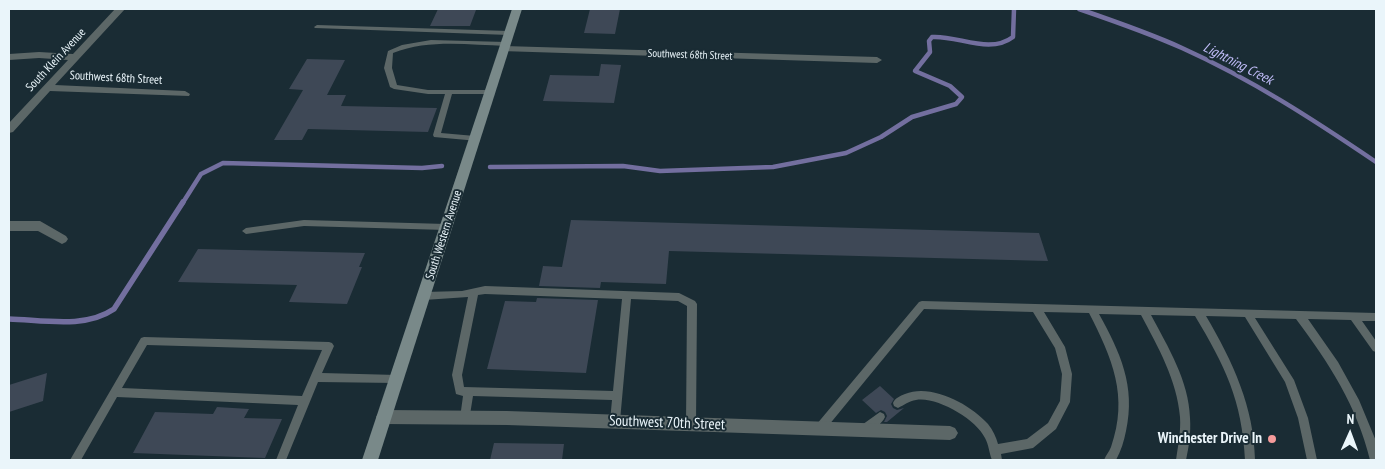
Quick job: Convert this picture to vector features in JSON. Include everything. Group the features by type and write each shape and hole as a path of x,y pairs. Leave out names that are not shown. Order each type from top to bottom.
{"main road":[{"name":"South Western Avenue","path":"370,460 517,9"}],"street":[{"name":"South Klein Avenue","path":"9,129 120,9"},
{"name":"Southwest 68th Street","path":"505,47 877,60"},
{"name":"Southwest 68th Street","path":"9,57 40,55 77,57"},
{"name":"Southwest 68th Street","path":"47,88 185,94"},
{"path":"9,226 40,226 62,239"},
{"name":"Southwest 70th Street","path":"384,417 615,421 950,433"}],"lane":[{"path":"317,27 509,33"},
{"path":"490,92 428,92 394,87 388,68 390,52 402,46 426,43 505,47"},
{"path":"449,92 436,134 475,139"},
{"path":"246,231 304,223 446,228"},
{"path":"424,296 485,290 679,297 692,304 691,424"},
{"path":"474,292 457,375 460,391 617,396"},
{"path":"615,421 627,295"},
{"path":"820,428 922,305 1376,317"},
{"path":"898,403 907,396 926,394 950,403 982,424 990,435 995,455 1029,444 1052,426 1065,402 1067,374 1060,347 1036,308"},
{"path":"1092,310 1116,355 1124,390 1124,420 1114,455 1110,460"},
{"path":"1144,311 1168,357 1182,392 1186,432 1181,460"},
{"path":"1198,312 1228,364 1244,404 1250,460"},
{"path":"1248,314 1289,380 1303,418 1312,460"},
{"path":"1299,315 1327,354 1352,399 1373,446 1375,460"},
{"path":"1354,316 1376,348"},
{"path":"75,460 144,342 329,346 281,460"},
{"path":"315,377 397,379"},
{"path":"465,418 469,391"},
{"path":"114,392 305,401"},
{"path":"863,430 880,417"}],"building":[{"path":"438,9 476,10 470,26 430,26"},
{"path":"590,9 620,9 615,34 584,33"},
{"path":"307,59 345,60 327,95 346,95 341,106 437,108 428,132 308,129 302,140 274,140 303,90 289,89"},
{"path":"601,64 621,65 614,103 543,101 550,75 599,76"},
{"path":"571,220 1039,233 1048,261 669,251 666,284 601,282 600,288 539,286 543,266 562,267"},
{"path":"198,249 365,253 359,267 362,267 347,304 289,302 297,285 178,282"},
{"path":"537,298 598,300 586,373 487,369 505,301 536,302"},
{"path":"47,373 43,401 9,412 9,385"},
{"path":"880,386 894,399 891,404 893,408 897,410 904,408 887,422 884,422 887,416 885,412 881,410 876,413 862,400"},
{"path":"217,407 249,409 244,418 282,419 265,458 133,453 155,412 213,414"},
{"path":"494,443 564,444 562,460 490,460"}],"waterway":[{"path":"490,167 623,166 660,171 773,167 846,153 881,137 912,117 956,104 962,97 950,86 915,71 930,52 929,41 932,37 942,37 984,44 1004,42 1013,37 1014,9"},
{"name":"Lightning Creek","path":"1079,9 1131,27 1208,60 1306,116 1376,162"},
{"path":"182,204 201,174 223,163 422,168 442,166"},
{"path":"9,319 50,322 77,321 103,315 114,309 183,202"}],"place":[{"name":"Winchester Drive In","path":"1272,439"}]}
